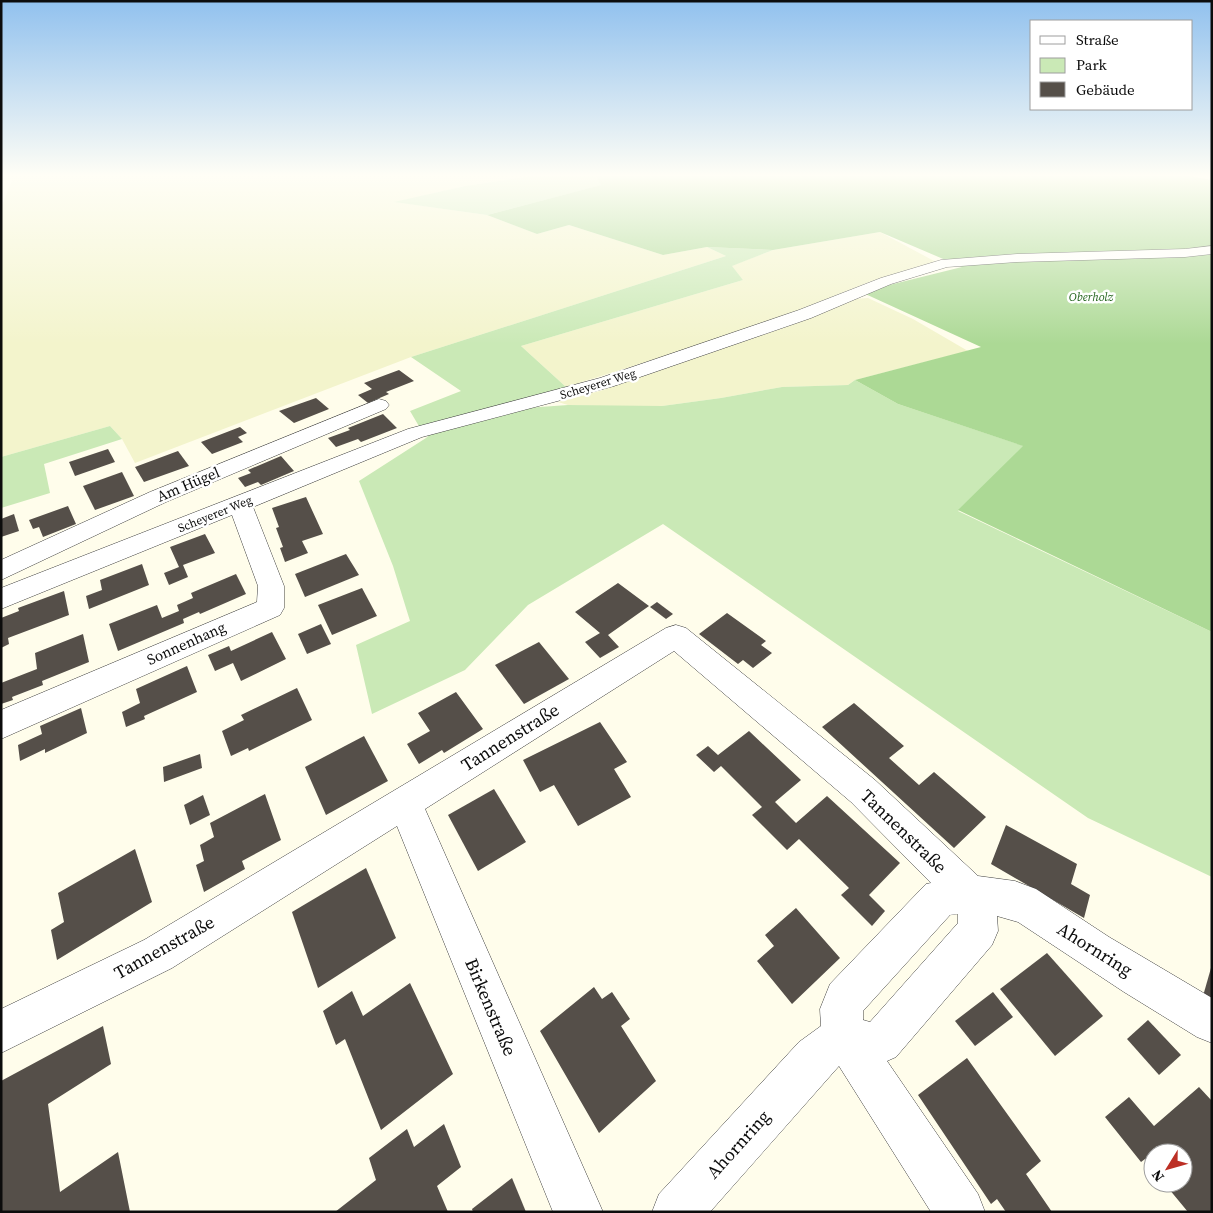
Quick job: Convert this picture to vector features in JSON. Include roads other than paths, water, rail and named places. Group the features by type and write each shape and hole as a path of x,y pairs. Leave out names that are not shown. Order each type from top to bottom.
{"street":[{"name":"Scheyerer Weg","path":"1,599 415,433 607,382 805,314 886,281 946,263 1016,258 1185,253 1212,250"},
{"name":"Am Hügel","path":"1,571 158,497 379,405"},
{"name":"Sonnenhang","path":"1,725 234,622 270,608 271,586 240,504"},
{"name":"Tannenstraße","path":"1,1032 158,954 676,636 863,791 971,896"},
{"name":"Birkenstraße","path":"405,803 578,1212"},
{"name":"Ahornring","path":"960,1212 845,1037 840,1016 841,1007 845,999 940,898 946,895 995,896 1022,902 1097,952 1212,1022"},
{"path":"845,1037 874,1045 881,1042 978,932 978,915 971,896"},
{"name":"Ahornring","path":"677,1212 815,1058 830,1044 845,1037"}],"park label":[{"name":"Oberholz","path":"1091,297"}]}
